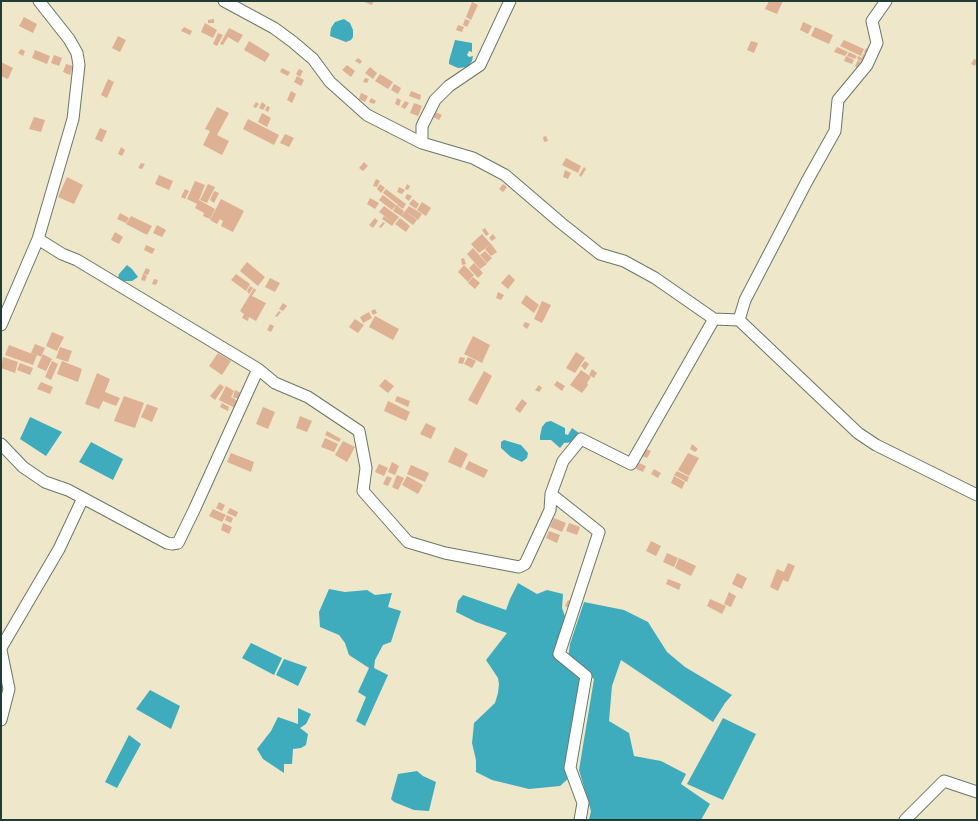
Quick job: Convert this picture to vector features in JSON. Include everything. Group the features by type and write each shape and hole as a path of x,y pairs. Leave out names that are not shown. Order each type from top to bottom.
{"street":[{"path":"1,325 38,239 73,119 79,65 77,52 69,39 39,1"},
{"path":"224,1 274,28 293,42 313,59 330,82 367,115 422,142 472,158 505,175 600,254 624,261 655,278 714,318 739,320 858,433 876,445 977,495"},
{"path":"422,142 422,126 435,100 449,86 480,65 510,1"},
{"path":"739,320 745,300 807,181 835,131 838,100 867,65 877,43 872,21 886,1"},
{"path":"38,239 62,254 77,260 258,369 275,383 308,396 359,431 366,468 363,491 408,542 445,553 519,567 525,564 550,510 551,494 563,461 581,439 631,464 714,318"},
{"path":"1,444 23,467 45,482 68,490 167,543 178,543 258,369"},
{"path":"551,494 600,532 559,654 586,676 570,768 583,803 580,820"},
{"path":"1,720 10,689 1,649 59,550 83,498"},
{"path":"905,820 944,781 977,792"}],"water":[{"path":"344,19 350,23 353,30 353,37 351,40 346,42 330,36 331,28 335,22"},
{"path":"455,40 472,43 472,52 469,51 467,55 469,57 473,56 468,67 458,68 449,64"},
{"path":"127,265 138,277 132,281 121,281 118,278 119,274"},
{"path":"30,417 62,432 46,456 20,439"},
{"path":"551,421 565,428 565,434 568,435 572,428 579,433 574,442 564,443 560,448 551,440 540,440 542,427 546,422"},
{"path":"504,440 521,445 528,453 527,458 522,462 511,457 501,448 501,442"},
{"path":"91,442 123,459 113,480 79,462"},
{"path":"518,583 537,594 547,590 563,594 562,608 568,625 558,657 585,684 570,777 560,786 529,789 492,780 476,772 476,760 472,743 474,723 495,703 499,684 498,678 486,660 507,633 476,622 456,612 458,601 463,595 506,610"},
{"path":"329,589 345,592 367,590 375,595 392,593 388,607 401,611 391,642 383,645 375,660 374,668 388,675 365,726 356,721 366,697 358,692 369,668 349,655 345,643 339,635 320,627 319,612"},
{"path":"584,602 624,610 648,622 667,652 685,667 732,695 713,722 621,660 612,686 609,721 629,733 634,756 661,761 686,774 681,784 710,804 701,820 589,820 591,811 579,770 594,679 568,658 570,644"},
{"path":"251,643 282,658 274,675 242,658"},
{"path":"284,659 307,667 298,686 276,675"},
{"path":"150,690 180,706 171,729 136,709"},
{"path":"298,708 311,714 306,724 300,728 308,734 306,745 301,748 293,749 292,764 284,764 284,773 263,759 257,749 271,731 278,717 298,724"},
{"path":"723,718 756,734 723,800 687,784"},
{"path":"129,735 141,744 117,788 105,782"},
{"path":"417,771 423,776 436,782 429,811 414,810 394,802 391,799 398,774"}],"building":[{"path":"362,1 371,1 373,2 372,5"},
{"path":"769,1 783,1 777,14 765,9"},
{"path":"472,2 478,5 471,20 466,17"},
{"path":"24,17 37,24 33,33 19,26"},
{"path":"214,19 214,23 208,23 208,20"},
{"path":"465,19 470,21 467,27 463,25"},
{"path":"803,22 812,26 808,34 800,30"},
{"path":"205,23 217,30 213,38 201,32"},
{"path":"458,25 464,27 462,32 456,30"},
{"path":"184,27 192,31 190,35 181,31"},
{"path":"815,27 833,35 829,44 811,36"},
{"path":"229,28 243,35 238,43 228,37 223,45 220,44"},
{"path":"218,33 223,35 217,46 213,44"},
{"path":"118,36 126,40 120,52 112,48"},
{"path":"844,40 864,49 861,56 840,46"},
{"path":"249,41 270,54 265,62 244,50"},
{"path":"751,41 758,43 754,53 747,50"},
{"path":"837,47 848,52 845,56 834,52"},
{"path":"866,48 871,50 869,55 864,53"},
{"path":"21,49 25,51 23,56 18,53"},
{"path":"35,50 50,56 47,64 32,58"},
{"path":"849,52 857,56 855,59 847,56"},
{"path":"863,54 867,55 863,62 857,59 858,56 862,58"},
{"path":"54,55 62,58 59,66 51,63"},
{"path":"846,56 854,60 852,64 844,61"},
{"path":"358,58 362,61 360,64 355,61"},
{"path":"974,59 977,60 975,66 971,64"},
{"path":"858,60 861,62 858,68 855,66"},
{"path":"1,62 13,68 8,79 1,76"},
{"path":"66,64 73,66 70,75 63,72"},
{"path":"347,65 355,71 351,77 342,70"},
{"path":"370,67 377,73 373,79 365,73"},
{"path":"282,68 290,72 288,76 280,72"},
{"path":"299,69 303,71 300,77 296,74"},
{"path":"380,74 393,82 388,89 375,81"},
{"path":"297,76 304,80 301,86 294,82"},
{"path":"365,78 369,79 367,83 363,82"},
{"path":"108,79 114,82 107,98 101,95"},
{"path":"394,84 401,88 398,94 391,90"},
{"path":"291,91 296,94 292,103 287,100"},
{"path":"411,91 421,95 420,100 409,96"},
{"path":"361,93 368,96 365,102 359,99"},
{"path":"371,98 376,101 374,104 369,102"},
{"path":"397,98 401,100 399,106 395,104"},
{"path":"405,101 409,103 405,109 401,107"},
{"path":"256,102 259,104 256,108 253,107"},
{"path":"262,102 266,105 263,110 259,108"},
{"path":"414,103 422,106 418,116 410,113"},
{"path":"267,106 270,107 268,112 265,110"},
{"path":"217,107 229,113 217,135 229,141 222,155 203,145 210,131 205,129"},
{"path":"433,111 442,115 439,120 431,116"},
{"path":"262,113 271,118 267,127 258,122"},
{"path":"34,117 45,120 41,132 29,129"},
{"path":"248,119 279,135 274,145 243,129"},
{"path":"100,128 107,131 102,142 95,139"},
{"path":"285,134 294,138 289,147 280,143"},
{"path":"546,136 548,141 544,142 543,137"},
{"path":"121,147 125,150 122,156 118,154"},
{"path":"566,158 581,166 578,173 562,165"},
{"path":"364,162 368,166 363,171 359,168"},
{"path":"141,163 145,164 142,169 138,168"},
{"path":"584,167 586,169 581,177 579,175"},
{"path":"565,170 571,173 568,179 563,177"},
{"path":"159,175 173,181 169,190 155,184"},
{"path":"67,177 83,185 74,204 58,197"},
{"path":"376,179 380,181 377,187 373,186"},
{"path":"195,181 205,185 199,200 215,209 210,219 203,216 204,213 195,208 197,204 187,199"},
{"path":"208,184 215,187 207,203 200,200"},
{"path":"380,184 385,188 381,193 377,189"},
{"path":"407,184 410,186 408,190 405,189"},
{"path":"503,184 507,187 503,192 499,189"},
{"path":"399,187 405,190 402,194 397,192"},
{"path":"185,189 189,191 185,199 181,197"},
{"path":"386,189 406,204 403,209 397,205 398,203 397,204 383,193"},
{"path":"214,191 219,193 214,203 210,200"},
{"path":"407,194 412,196 409,201 405,198"},
{"path":"383,195 396,205 392,210 379,200"},
{"path":"370,198 379,203 375,209 367,204"},
{"path":"221,199 244,211 233,232 221,226 223,221 220,219 217,224 210,220"},
{"path":"413,199 419,204 416,209 409,204"},
{"path":"422,202 431,208 426,216 417,210"},
{"path":"396,205 404,211 401,216 393,211"},
{"path":"384,206 399,217 394,223 379,212"},
{"path":"409,206 422,214 418,220 405,211"},
{"path":"405,211 417,220 413,225 401,216"},
{"path":"120,213 129,218 126,223 117,219"},
{"path":"131,216 152,226 147,235 126,224"},
{"path":"384,216 394,223 392,226 382,219"},
{"path":"375,218 378,221 373,228 369,225"},
{"path":"400,218 410,226 406,232 395,224"},
{"path":"383,222 385,223 381,228 379,227"},
{"path":"157,225 166,230 162,237 153,233"},
{"path":"485,228 489,234 486,236 482,230"},
{"path":"115,232 123,237 119,244 111,240"},
{"path":"482,234 491,244 479,253 471,244"},
{"path":"493,234 496,238 492,241 489,238"},
{"path":"491,244 497,252 491,256 485,249"},
{"path":"146,245 155,249 152,254 144,250"},
{"path":"473,248 487,264 480,269 467,254"},
{"path":"485,251 492,258 487,263 480,255"},
{"path":"464,258 466,264 462,265 461,259"},
{"path":"247,262 265,277 258,286 240,271"},
{"path":"474,263 483,273 478,278 469,268"},
{"path":"464,265 474,275 468,282 458,272"},
{"path":"146,268 150,270 148,275 143,274"},
{"path":"143,274 147,276 145,281 141,280"},
{"path":"236,274 250,284 246,291 231,280"},
{"path":"509,274 515,280 508,289 501,283"},
{"path":"473,277 480,283 475,289 468,283"},
{"path":"270,278 280,283 275,292 265,287"},
{"path":"154,279 158,280 156,285 152,284"},
{"path":"250,286 253,288 249,294 247,291"},
{"path":"254,288 256,290 252,296 266,303 256,321 249,317 248,321 242,318 244,314 240,311"},
{"path":"498,292 504,295 501,300 496,298"},
{"path":"526,295 539,305 534,313 521,303"},
{"path":"542,301 551,305 542,323 534,319"},
{"path":"283,303 287,306 283,311 279,309"},
{"path":"375,309 377,313 373,315 371,311"},
{"path":"279,311 281,312 277,317 275,316"},
{"path":"369,312 372,318 363,323 360,317"},
{"path":"375,316 399,329 393,340 369,327"},
{"path":"355,319 364,325 358,333 349,327"},
{"path":"525,322 530,324 527,329 523,326"},
{"path":"270,324 274,326 271,332 267,330"},
{"path":"52,332 64,337 57,351 46,346"},
{"path":"473,336 490,345 482,363 464,354"},
{"path":"35,344 45,348 41,357 37,355 33,365 5,355 9,345 35,355 31,353"},
{"path":"60,347 72,351 68,362 56,358"},
{"path":"576,352 585,358 575,373 566,368"},
{"path":"218,353 231,361 222,375 209,366"},
{"path":"43,354 52,359 46,371 37,367"},
{"path":"3,357 18,362 15,373 1,368"},
{"path":"460,357 465,358 463,364 458,363"},
{"path":"468,357 476,361 472,368 464,364"},
{"path":"52,361 58,364 51,380 45,377"},
{"path":"62,361 82,369 78,382 57,374"},
{"path":"585,361 589,364 585,370 581,366"},
{"path":"20,363 33,368 30,375 17,370"},
{"path":"592,369 597,373 594,378 589,375"},
{"path":"581,370 591,377 587,383 588,385 582,393 570,385"},
{"path":"484,371 492,376 477,405 468,400"},
{"path":"97,373 110,379 105,392 120,398 116,406 103,401 99,409 85,404"},
{"path":"385,379 394,386 388,393 379,386"},
{"path":"557,381 565,386 562,391 554,385"},
{"path":"41,382 53,387 50,394 37,389"},
{"path":"220,384 224,387 215,400 210,396"},
{"path":"539,385 542,388 539,392 535,390"},
{"path":"226,386 234,391 231,397 238,401 235,408 219,400"},
{"path":"235,390 241,393 238,399 233,397"},
{"path":"124,396 144,403 135,428 114,421"},
{"path":"397,396 410,401 408,407 395,401"},
{"path":"522,399 527,403 520,413 515,409"},
{"path":"388,401 410,412 406,421 384,411"},
{"path":"222,403 229,407 228,411 220,407"},
{"path":"147,404 158,408 152,422 141,417"},
{"path":"263,407 275,412 268,429 256,424"},
{"path":"300,416 312,421 307,432 296,428"},
{"path":"426,423 436,428 431,439 420,434"},
{"path":"327,431 341,439 339,442 325,435"},
{"path":"325,438 338,444 334,452 321,447"},
{"path":"343,441 355,447 347,462 335,455"},
{"path":"692,444 698,449 695,452 690,449"},
{"path":"455,447 468,454 461,468 448,462"},
{"path":"646,449 651,451 647,458 642,456"},
{"path":"231,453 254,462 251,472 227,462"},
{"path":"688,453 699,458 689,476 678,470"},
{"path":"469,461 488,470 484,478 465,469"},
{"path":"392,462 399,466 395,475 388,472"},
{"path":"639,463 646,466 643,472 636,469"},
{"path":"379,464 388,468 384,476 375,472"},
{"path":"411,465 429,473 425,482 407,474"},
{"path":"654,469 661,473 658,478 651,474"},
{"path":"677,471 689,477 687,482 674,475"},
{"path":"397,475 404,478 398,490 392,487"},
{"path":"387,476 392,478 388,486 383,484"},
{"path":"407,476 423,485 418,494 402,485"},
{"path":"674,476 685,482 682,489 671,483"},
{"path":"219,502 225,505 222,511 216,508"},
{"path":"230,508 238,512 236,517 227,513"},
{"path":"213,509 226,515 222,522 209,516"},
{"path":"227,515 233,518 231,523 225,520"},
{"path":"554,518 566,523 562,532 550,527"},
{"path":"223,523 232,527 229,534 221,530"},
{"path":"569,523 580,527 577,535 566,531"},
{"path":"549,531 560,535 557,543 546,538"},
{"path":"651,541 661,546 656,556 646,551"},
{"path":"667,553 678,558 674,567 663,562"},
{"path":"679,558 696,566 691,576 675,568"},
{"path":"788,563 795,566 788,582 783,580 778,591 770,587 777,569 784,572"},
{"path":"737,573 747,578 742,589 732,584"},
{"path":"668,579 681,584 679,590 666,584"},
{"path":"729,592 736,596 731,607 724,604"},
{"path":"710,599 726,606 722,614 707,606"},
{"path":"568,600 574,603 571,609 565,606"}]}
